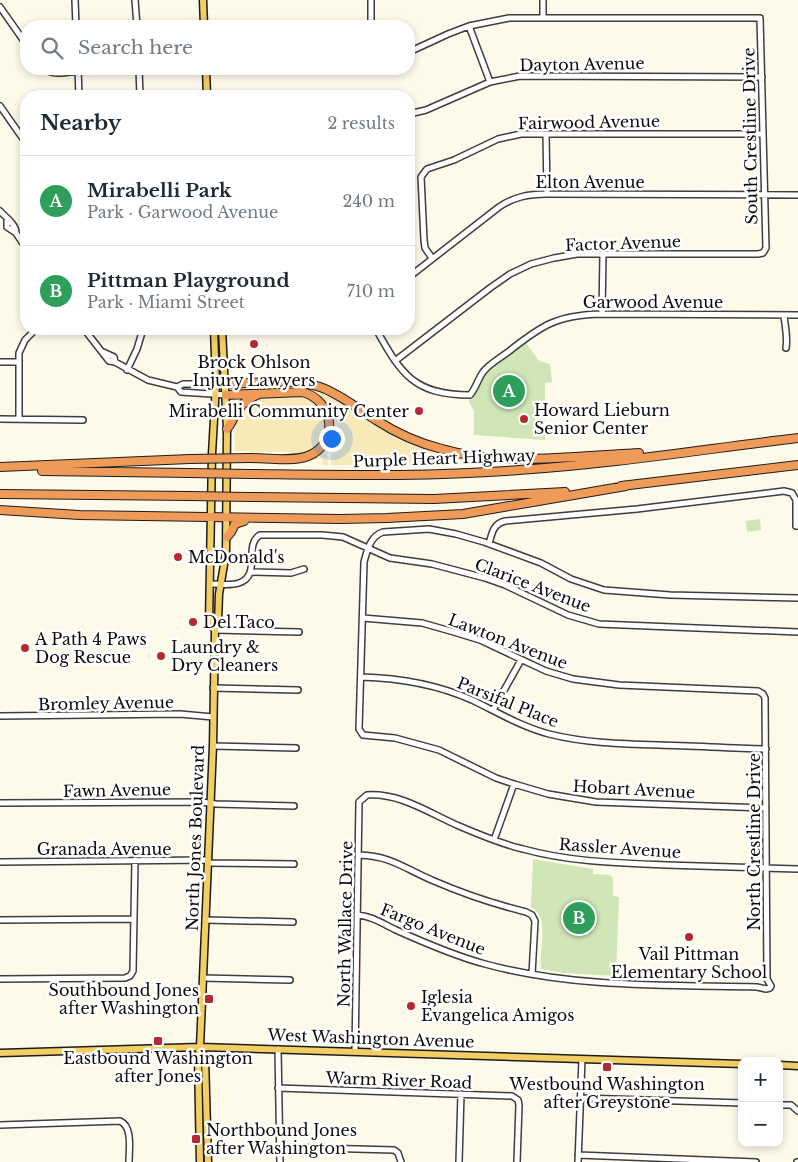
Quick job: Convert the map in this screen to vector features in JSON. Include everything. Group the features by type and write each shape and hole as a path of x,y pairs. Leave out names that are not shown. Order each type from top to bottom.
{"highway":[{"path":"225,384 288,382 316,386 337,395 384,426 402,435 437,448 477,456 520,458 698,450"},
{"path":"0,468 190,459 298,458 308,456 320,448 328,433 330,423 323,405 316,398 302,392 226,395"},
{"path":"227,429 232,424 235,414 242,405 250,398 264,393"},
{"name":"Purple Heart Highway","path":"0,468 387,476 461,474 536,469 798,438"},
{"path":"0,494 397,499 471,498 626,486 798,465"},
{"path":"0,510 70,514 250,518 368,518 463,514 626,486"},
{"path":"226,537 235,524 250,518"}],"main road":[{"path":"203,0 204,20"},
{"path":"206,75 207,90"},
{"name":"North Jones Boulevard","path":"214,335 216,384 210,517 210,623 215,630"},
{"name":"North Jones Boulevard","path":"200,1162 198,1058 213,746 215,630 218,623 221,584 226,563 227,429 222,335"},
{"name":"North Jones Boulevard","path":"200,1047 205,1058 208,1162"},
{"name":"West Washington Avenue","path":"0,1053 200,1047 738,1064"},
{"path":"783,1065 798,1066"}],"street":[{"path":"75,0 76,20"},
{"path":"135,0 137,20"},
{"path":"371,20 372,0"},
{"path":"415,49 469,26 509,18 543,18 543,0"},
{"path":"0,7 20,35"},
{"name":"South Crestline Drive","path":"543,18 760,18 766,248 763,253"},
{"path":"469,26 490,82"},
{"path":"78,75 79,90"},
{"path":"139,75 140,90"},
{"name":"Dayton Avenue","path":"415,113 426,110 490,82 520,76 762,77"},
{"path":"0,106 20,134"},
{"name":"Fairwood Avenue","path":"432,258 425,248 421,177 427,169 454,160 498,139 521,134 763,134"},
{"path":"546,134 547,194"},
{"name":"Elton Avenue","path":"415,272 506,202 523,196 547,194 798,195"},
{"path":"0,211 7,220 13,223 20,239"},
{"name":"Factor Avenue","path":"395,361 490,288 510,274 531,264 577,254 763,253"},
{"path":"602,314 603,254"},
{"name":"Garwood Avenue","path":"395,361 400,369 414,381 439,393 470,395 484,372 532,333 546,324 572,316 602,314 798,315"},
{"path":"784,315 785,329 788,337 786,348"},
{"path":"19,419 20,353 25,340 30,335"},
{"path":"89,335 103,352 114,357 115,362 150,381 177,387 181,392 226,395"},
{"path":"127,370 142,335"},
{"path":"380,335 395,361"},
{"path":"0,362 19,362"},
{"path":"177,387 183,384 225,384"},
{"path":"0,419 83,420"},
{"path":"489,544 494,528 499,523 505,521 652,507 784,491 792,493 796,500 796,526 798,526"},
{"path":"361,677 364,562 373,538 383,532 429,529 456,534 489,544 541,564 571,579 604,590 670,595 798,598"},
{"name":"Clarice Avenue","path":"250,572 254,540 257,536 262,534 333,536 343,538 390,558 432,564 485,578 505,585 568,615 599,624 798,632"},
{"path":"210,584 240,583 246,579 250,572 291,573 304,569"},
{"name":"Lawton Avenue","path":"363,618 430,625 480,640 546,671 593,683 758,690 763,694"},
{"path":"215,630 299,632"},
{"path":"493,710 521,660"},
{"name":"Parsifal Place","path":"361,677 386,678 444,689 524,725 548,734 577,740 609,744 766,749"},
{"name":"Hobart Avenue","path":"361,677 359,729 363,735 395,738 439,750 496,778 514,784 548,794 596,802 766,808"},
{"path":"213,688 298,690"},
{"name":"North Crestline Drive","path":"763,694 765,698 766,749 767,979 771,986 768,989"},
{"name":"Bromley Avenue","path":"0,716 180,714 213,717"},
{"path":"213,746 296,748"},
{"path":"494,840 514,784"},
{"name":"Rassler Avenue","path":"363,798 373,795 408,802 458,826 494,840 523,849 582,860 798,869"},
{"name":"North Wallace Drive","path":"355,1052 359,802 363,798"},
{"name":"Fawn Avenue","path":"0,804 201,802 294,806"},
{"path":"358,855 387,859 472,896 532,915 535,921 532,974"},
{"path":"0,979 126,978 130,976 134,971 135,860"},
{"name":"Granada Avenue","path":"0,862 135,860 294,864"},
{"name":"Fargo Avenue","path":"358,915 373,918 396,930 459,956 532,974 591,982 757,987 768,989"},
{"path":"0,920 134,919"},
{"path":"205,920 293,922"},
{"path":"203,978 290,980"},
{"path":"278,1049 280,1162"},
{"path":"578,1162 582,1059"},
{"name":"Warm River Road","path":"278,1088 512,1096 518,1100 519,1105 518,1162"},
{"path":"459,1162 461,1094"},
{"path":"581,1098 738,1103"},
{"path":"783,1105 791,1105 797,1110"},
{"path":"0,1125 120,1121 128,1129 129,1162"},
{"path":"280,1147 394,1150 398,1153 401,1162"},
{"path":"578,1155 756,1162"}],"green space":[{"path":"524,340 539,361 550,364 552,382 545,383 545,440 474,435 474,411 469,402 470,395 484,371"},
{"path":"760,519 761,530 747,532 746,521"},
{"path":"533,859 593,869 593,874 610,875 613,878 613,896 619,897 616,976 563,973 541,969 541,919 531,907"}],"sand":[{"path":"310,389 332,398 394,435 419,446 460,456 501,461 417,465 331,465 331,453 329,451 327,453 328,465 323,465 322,459 311,460 324,450 330,442 333,429 332,416 326,403"},
{"path":"298,396 308,400 322,413 324,431 315,447 300,453 250,453 250,451 235,451 235,430 237,420 243,413 241,409 247,404 261,399"}],"place":[{"name":"Brock Ohlson Injury Lawyers","path":"254,344"},
{"name":"Mirabelli Park","path":"509,391"},
{"name":"Mirabelli Community Center","path":"419,411"},
{"name":"Howard Lieburn Senior Center","path":"524,419"},
{"name":"McDonald's","path":"178,557"},
{"name":"Del Taco","path":"193,622"},
{"name":"A Path 4 Paws Dog Rescue","path":"25,648"},
{"name":"Laundry & Dry Cleaners","path":"161,656"},
{"name":"Pittman Playground","path":"579,918"},
{"name":"Vail Pittman Elementary School","path":"689,937"},
{"name":"Southbound Jones after Washington","path":"209,999"},
{"name":"Iglesia Evangelica Amigos","path":"411,1006"},
{"name":"Eastbound Washington after Jones","path":"158,1041"},
{"name":"Westbound Washington after Greystone","path":"607,1067"},
{"name":"Northbound Jones after Washington","path":"196,1139"}]}
